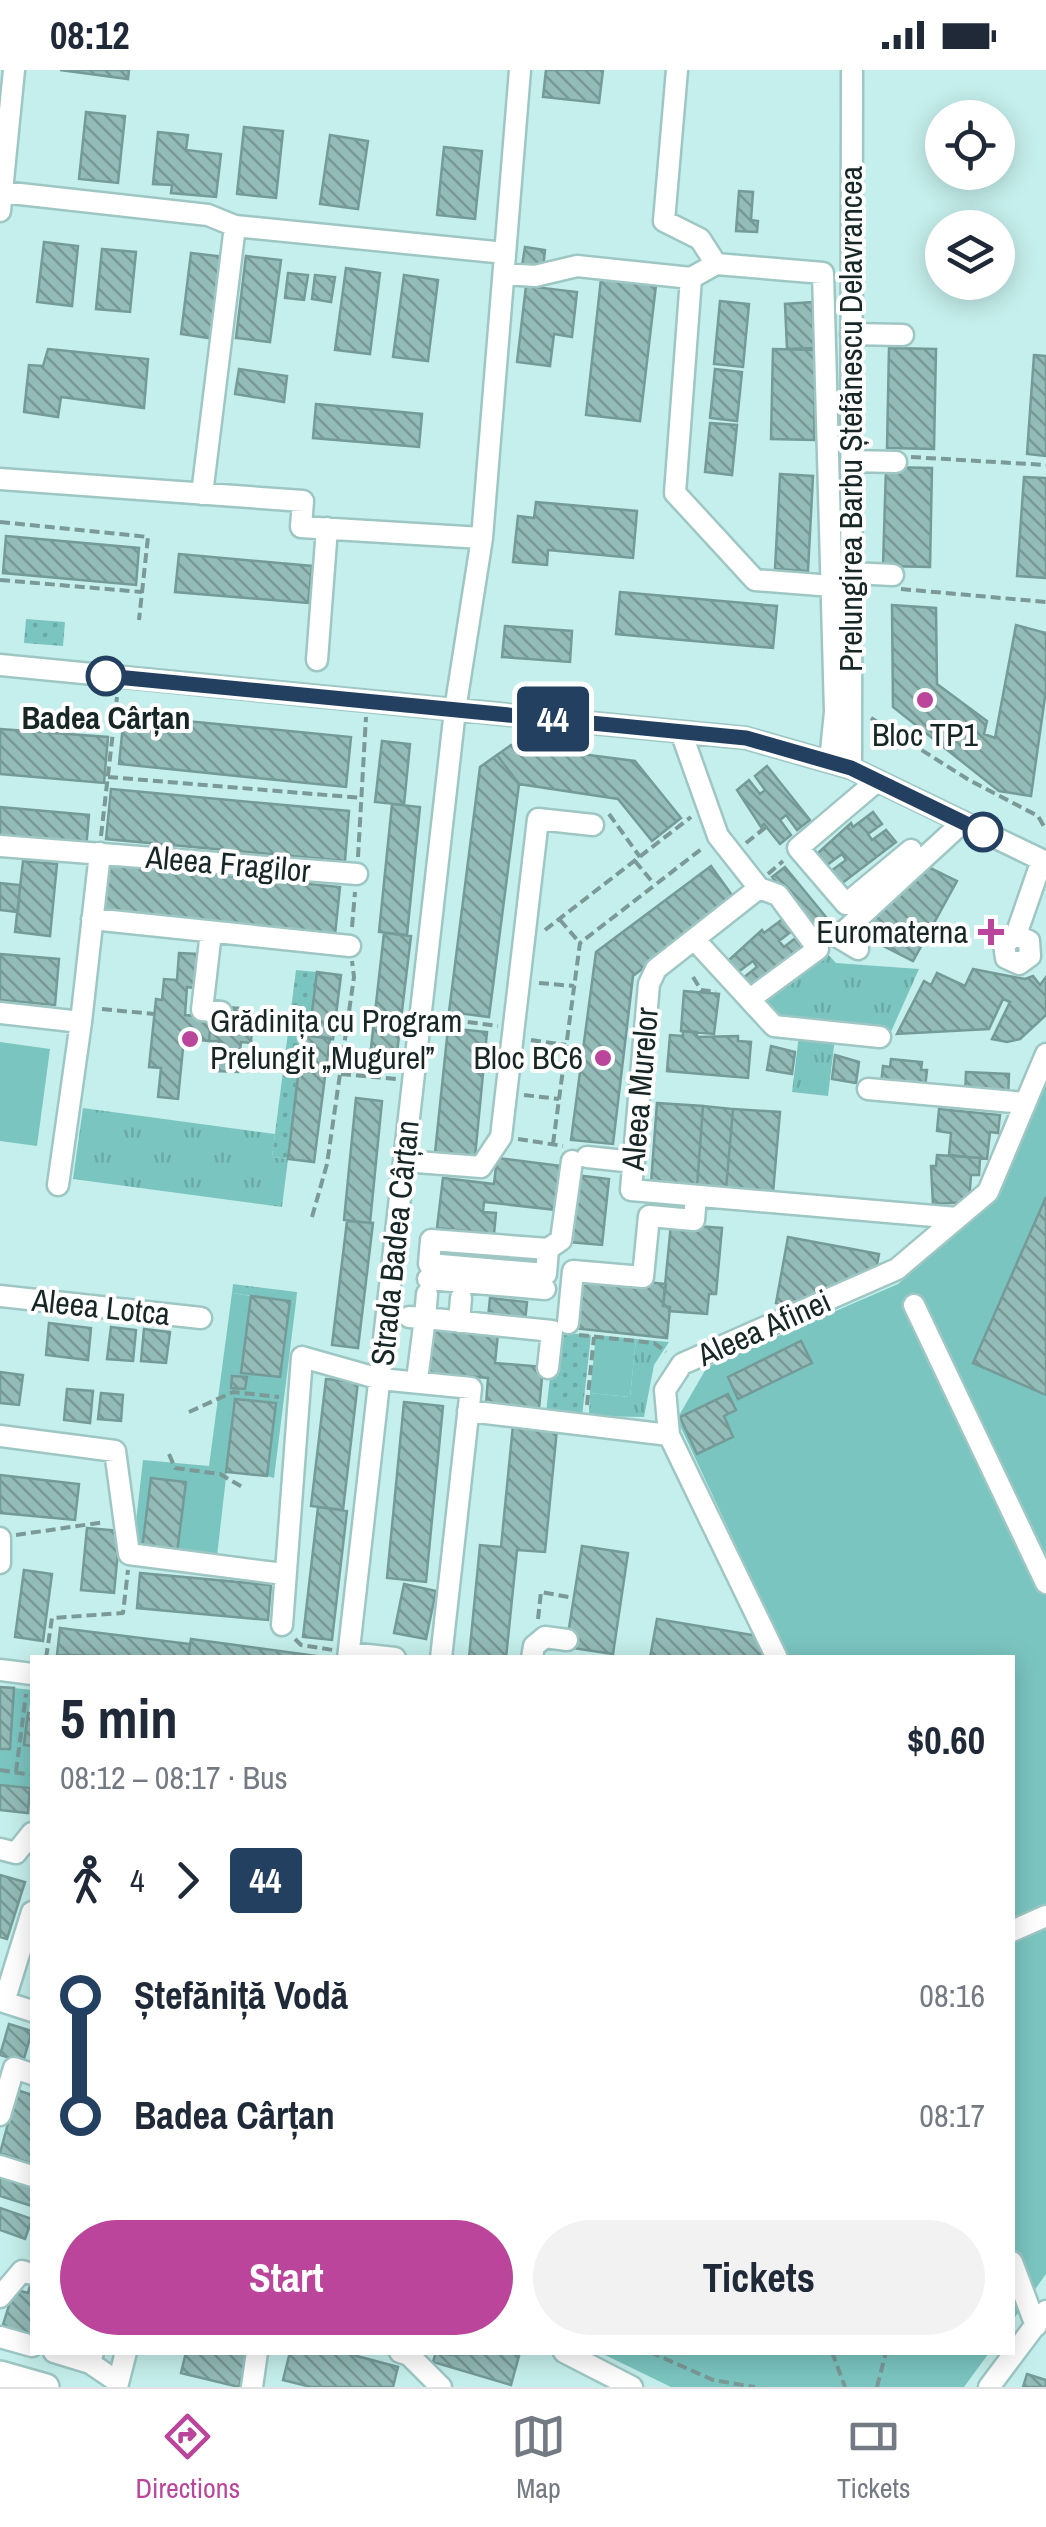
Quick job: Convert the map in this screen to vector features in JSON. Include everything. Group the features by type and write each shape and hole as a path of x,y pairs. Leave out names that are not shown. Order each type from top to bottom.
{"main road":[{"path":"0,2374 46,2387"}],"street":[{"path":"14,70 1,202 208,215 234,226 504,263 534,276 577,266 691,278 716,264 823,273 835,712 830,761"},
{"name":"Strada Badea Cârțan","path":"345,1654 455,710 482,538 520,70"},
{"path":"677,70 664,221 700,239 716,264"},
{"name":"Prelungirea Barbu Ștefănescu Delavrancea","path":"851,768 852,70"},
{"path":"202,494 234,226"},
{"path":"691,278 675,493 754,580 832,586"},
{"path":"852,325 904,335"},
{"path":"852,461 903,459"},
{"path":"0,479 303,501 301,526 482,538"},
{"path":"317,660 328,528"},
{"path":"852,573 892,582"},
{"path":"0,666 746,738 851,768 1044,861 1016,935"},
{"path":"681,732 718,836 778,895 818,949 750,1000"},
{"path":"877,780 790,855 846,904 911,850"},
{"path":"404,1161 481,1167 500,1136 506,1092 507,1032 519,981 538,819 601,819"},
{"path":"858,949 838,937 963,822"},
{"name":"Aleea Fragilor","path":"0,846 357,874"},
{"name":"Aleea Fragilor","path":"58,1185 100,853"},
{"name":"Aleea Murelor","path":"764,880 656,969 649,984 631,1190 957,1218"},
{"path":"92,920 350,946"},
{"path":"211,932 202,1010 222,1012"},
{"path":"694,939 774,1026 880,1037"},
{"path":"0,1013 82,1014"},
{"name":"Aleea Afinei","path":"776,1655 669,1435 665,1390 682,1364 897,1269 988,1192 1046,1054"},
{"path":"868,1089 1026,1103"},
{"path":"548,1249 546,1274 429,1264 431,1240 548,1249 561,1240 579,1159 634,1162"},
{"path":"548,1368 554,1328 573,1271 643,1277 649,1216 694,1220 696,1196"},
{"path":"464,1267 467,1243"},
{"path":"512,1272 515,1246"},
{"path":"418,1372 417,1317 427,1287 544,1296 554,1328"},
{"name":"Aleea Lotca","path":"0,1296 202,1318"},
{"path":"459,1322 462,1298"},
{"path":"914,1305 1046,1583"},
{"path":"417,1317 554,1328"},
{"path":"282,1625 302,1357 380,1379 471,1388 441,1655"},
{"path":"468,1411 669,1435"},
{"path":"0,1436 115,1451 129,1554 283,1574"},
{"path":"0,1562 1,1538"},
{"path":"533,1652 545,1638 567,1640"},
{"path":"0,1670 30,1674"},
{"path":"0,1849 16,1853 30,1836"},
{"path":"1015,1931 1046,1916"},
{"path":"30,1918 4,2002 30,2009"},
{"path":"0,2115 14,2068 30,2073"},
{"path":"0,2166 30,2175"},
{"path":"1015,2268 1041,2318 1015,2353"},
{"path":"0,2297 22,2270 30,2273"},
{"path":"0,2337 30,2345"},
{"path":"91,2358 118,2384 125,2355"},
{"path":"252,2387 257,2355"},
{"path":"409,2355 441,2387"},
{"path":"570,2355 632,2387"},
{"path":"990,2387 1014,2355"}],"path":[{"path":"903,459 1046,465"},
{"path":"0,522 148,537 139,620"},
{"path":"0,580 142,592"},
{"path":"892,582 1046,602"},
{"path":"100,853 117,698"},
{"path":"852,708 1038,816 1046,830"},
{"path":"312,1217 327,1164 354,977 350,946 366,715"},
{"path":"108,778 362,798"},
{"path":"525,927 548,930 706,804"},
{"path":"601,819 637,859 654,885"},
{"path":"742,846 766,827"},
{"path":"554,1144 580,943 718,836"},
{"path":"764,880 790,855"},
{"path":"560,920 580,943"},
{"path":"693,977 702,990 728,994"},
{"path":"519,981 574,986"},
{"path":"82,1014 154,1014"},
{"path":"433,1018 566,1045"},
{"path":"341,1074 404,1080"},
{"path":"506,1092 559,1099"},
{"path":"500,1136 574,1147 579,1159"},
{"path":"554,1328 654,1343 682,1364"},
{"path":"585,1425 594,1336"},
{"path":"190,1412 232,1392 299,1399"},
{"path":"169,1454 174,1468 220,1474 244,1488"},
{"path":"1,1538 90,1522 125,1524"},
{"path":"46,1655 52,1618 123,1613 129,1554"},
{"path":"533,1652 541,1592 574,1598"},
{"path":"282,1625 301,1645 345,1654"},
{"path":"16,1772 30,1681"},
{"path":"0,1770 30,1775"},
{"path":"657,2355 713,2380 756,2387"},
{"path":"833,2355 845,2387"},
{"path":"877,2387 885,2355"}],"green space":[{"path":"26,619 65,622 63,646 24,643"},
{"path":"824,950 836,963 919,969 886,1043 835,1038 828,1096 792,1092 800,1027 776,1023 758,1000"},
{"path":"296,970 317,972 309,1036 303,1036 288,1159 272,1157"},
{"path":"0,1042 50,1049 37,1146 0,1141"},
{"path":"1046,1071 1046,2274 1015,2317 1015,1655 787,1655 677,1419 707,1367 898,1284 987,1207"},
{"path":"83,1108 275,1134 272,1157 288,1159 282,1207 73,1179"},
{"path":"233,1284 297,1292 296,1302 232,1293"},
{"path":"232,1293 251,1296 242,1373 280,1377 290,1301 296,1302 274,1478 267,1476 276,1404 235,1399 217,1556 177,1553 186,1482 151,1478 142,1549 133,1548 143,1460 209,1466"},
{"path":"555,1332 591,1335 582,1417 546,1413"},
{"path":"596,1335 636,1339 630,1397 590,1393"},
{"path":"636,1339 669,1342 654,1365 644,1417 589,1416 590,1393 630,1397"},
{"path":"14,1688 30,1690 24,1745 30,1746 30,1788 0,1785 0,1749 10,1749"},
{"path":"605,2355 988,2355 964,2387 671,2387"}],"building":[{"path":"60,70 129,70 128,79"},
{"path":"546,70 603,70 599,103 543,97"},
{"path":"86,112 125,116 118,183 79,179"},
{"path":"244,127 283,131 276,198 237,194"},
{"path":"158,132 188,135 186,150 221,154 216,197 171,193 172,185 153,184"},
{"path":"330,135 368,141 358,209 320,204"},
{"path":"444,147 482,151 475,219 437,215"},
{"path":"739,191 753,192 751,220 758,221 757,232 736,231"},
{"path":"44,242 78,246 72,306 37,302"},
{"path":"525,247 545,250 543,269 522,266"},
{"path":"102,249 136,252 130,312 96,309"},
{"path":"191,253 226,257 215,339 181,334"},
{"path":"246,256 281,260 270,342 236,338"},
{"path":"346,268 380,273 370,354 335,350"},
{"path":"288,273 308,275 304,300 285,298"},
{"path":"315,275 335,277 331,302 312,299"},
{"path":"404,275 438,280 428,361 393,357"},
{"path":"601,279 656,285 640,421 586,415"},
{"path":"526,286 577,292 572,337 554,334 550,366 517,362"},
{"path":"720,301 749,304 743,367 714,364"},
{"path":"812,302 814,348 787,349 785,304"},
{"path":"889,348 936,349 934,449 887,448"},
{"path":"48,349 148,359 144,408 61,397 58,417 24,412 29,365 43,366"},
{"path":"773,349 816,350 814,440 771,439"},
{"path":"1034,355 1046,356 1046,456 1027,454"},
{"path":"239,369 287,376 284,402 235,394"},
{"path":"715,369 742,372 737,421 710,418"},
{"path":"316,404 422,414 419,447 313,438"},
{"path":"710,423 737,425 732,475 705,472"},
{"path":"886,467 932,468 930,567 883,566"},
{"path":"780,474 813,476 808,571 775,569"},
{"path":"1024,477 1046,478 1046,578 1017,576"},
{"path":"536,502 637,511 633,558 548,550 547,565 513,562 518,516 534,518"},
{"path":"6,536 139,548 136,585 3,573"},
{"path":"179,554 312,566 308,603 175,592"},
{"path":"620,592 777,606 773,648 616,634"},
{"name":"Bloc TP1","path":"892,605 936,608 937,684 987,721 984,734 995,738 1016,625 1046,633 1046,690 1031,796 999,791 893,707"},
{"path":"505,626 572,631 570,662 502,657"},
{"path":"124,715 351,737 346,787 119,764"},
{"path":"0,729 108,737 104,783 0,774"},
{"path":"382,741 410,744 404,805 375,802"},
{"path":"511,745 635,761 681,818 652,841 618,799 519,784 497,755"},
{"path":"497,755 519,784 489,1017 449,1012 480,767"},
{"path":"767,766 810,820 797,830 786,815 780,820 791,835 780,844 764,824 761,827 737,790 749,780 760,794 765,790 755,776"},
{"path":"111,789 349,811 345,861 106,839"},
{"path":"392,804 420,807 407,935 379,932"},
{"path":"0,807 89,815 86,849 0,841"},
{"path":"873,812 882,824 868,834 872,840 886,830 896,842 841,884 831,871 846,860 842,854 827,865 818,853 851,823 853,827"},
{"path":"23,861 57,864 50,936 15,932"},
{"path":"105,864 340,887 335,935 100,913"},
{"name":"Bloc BC6","path":"711,866 734,898 633,976 613,1144 571,1140 596,952"},
{"path":"926,866 957,881 913,961 850,929"},
{"path":"785,867 835,928 822,938 772,877"},
{"path":"0,883 20,885 18,912 0,910"},
{"path":"784,918 793,930 779,941 784,947 798,936 807,949 752,991 743,978 757,967 753,961 738,972 729,960 762,930 764,933"},
{"path":"384,933 411,936 396,1061 370,1057"},
{"path":"179,953 198,954 195,988 187,987 185,1015 211,1017 209,1041 184,1038 178,1099 158,1097 161,1068 149,1067 156,999 162,1000 164,979 177,980"},
{"path":"0,954 59,959 55,1005 0,1000"},
{"path":"973,969 1025,979 1033,976 1040,985 1046,977 1046,1015 1020,1039 1007,1042 992,1039 1010,1002 1003,999 989,1029 897,1034 924,981 931,985 937,973 965,986"},
{"path":"317,972 341,975 333,1039 309,1036"},
{"path":"684,991 719,994 714,1034 681,1031"},
{"path":"225,1007 253,1009 251,1043 241,1042 238,1072 217,1071 219,1041 209,1041 211,1017"},
{"path":"448,1028 487,1032 475,1157 435,1153"},
{"path":"683,1031 697,1032 697,1037 738,1036 738,1041 751,1042 748,1078 667,1071 670,1035 683,1036"},
{"path":"303,1035 330,1038 314,1162 288,1159"},
{"path":"771,1046 795,1052 792,1074 767,1070"},
{"path":"835,1055 859,1062 856,1083 832,1079"},
{"path":"891,1059 922,1062 921,1070 927,1070 925,1088 881,1084 883,1066 890,1067"},
{"path":"966,1072 1009,1074 1008,1099 965,1097"},
{"path":"356,1098 382,1101 370,1223 344,1220"},
{"path":"657,1103 703,1106 697,1187 651,1183"},
{"path":"703,1106 733,1109 726,1189 697,1187"},
{"path":"733,1109 780,1112 773,1193 726,1189"},
{"path":"939,1109 1000,1115 998,1133 990,1132 987,1159 949,1155 951,1133 937,1131"},
{"path":"937,1155 980,1158 979,1175 971,1175 969,1202 933,1204 931,1166 936,1166"},
{"path":"497,1158 562,1166 557,1210 484,1202 483,1212 496,1213 494,1234 437,1228 443,1178 494,1184"},
{"path":"576,1175 609,1179 602,1245 569,1242"},
{"path":"1046,1197 1046,1395 973,1363"},
{"path":"347,1221 373,1223 358,1348 332,1345"},
{"path":"671,1224 722,1228 716,1294 709,1294 707,1314 669,1311 670,1307 663,1306"},
{"path":"788,1237 879,1254 876,1270 794,1307 776,1303"},
{"path":"578,1274 666,1284 663,1306 670,1307 667,1338 572,1328"},
{"path":"251,1296 290,1301 280,1377 241,1373"},
{"path":"490,1298 527,1302 525,1322 488,1318"},
{"path":"49,1323 91,1328 88,1360 46,1355"},
{"path":"111,1327 136,1330 133,1361 107,1359"},
{"path":"434,1327 498,1334 495,1363 543,1367 539,1409 486,1404 488,1378 429,1373"},
{"path":"144,1329 170,1332 166,1363 141,1361"},
{"path":"801,1341 812,1363 738,1399 728,1377"},
{"path":"0,1372 23,1375 19,1405 0,1403"},
{"path":"232,1376 247,1377 245,1389 231,1388"},
{"path":"326,1379 358,1382 343,1510 311,1506"},
{"path":"67,1389 93,1391 90,1423 64,1420"},
{"path":"101,1393 123,1395 121,1421 98,1419"},
{"path":"728,1394 736,1410 724,1416 733,1437 697,1454 680,1417"},
{"path":"235,1399 276,1403 267,1476 226,1472"},
{"path":"404,1402 443,1406 426,1582 387,1578"},
{"path":"513,1425 557,1429 545,1552 517,1550 506,1655 469,1655 480,1545 501,1547"},
{"path":"0,1475 79,1484 75,1520 0,1513"},
{"path":"151,1478 186,1482 177,1553 142,1549"},
{"path":"318,1507 347,1511 332,1640 303,1637"},
{"path":"87,1528 120,1531 114,1593 81,1590"},
{"path":"582,1546 628,1553 613,1654 566,1647"},
{"path":"24,1570 52,1574 43,1641 15,1637"},
{"path":"140,1573 271,1585 268,1620 137,1608"},
{"path":"404,1584 436,1591 426,1639 394,1633"},
{"path":"657,1619 764,1637 761,1655 651,1655"},
{"path":"60,1628 190,1644 188,1655 57,1655"},
{"path":"191,1639 310,1655 188,1655"},
{"path":"0,1687 14,1688 10,1749 0,1749"},
{"path":"28,1713 30,1713 30,1746 24,1745"},
{"path":"0,1785 30,1788 28,1813 0,1810"},
{"path":"0,1875 25,1882 7,1939 0,1937"},
{"path":"9,2024 30,2030 23,2062 0,2055"},
{"path":"17,2090 30,2094 30,2163 0,2153"},
{"path":"0,2176 30,2185 30,2205 0,2196"},
{"path":"0,2208 30,2218 25,2239 0,2230"},
{"path":"30,2286 30,2336 2,2328 14,2289 28,2293"},
{"path":"185,2355 248,2355 239,2387 181,2373"},
{"path":"289,2355 353,2355 398,2367 393,2387 311,2387 283,2380"},
{"path":"435,2355 519,2355 511,2385 433,2362"},
{"path":"1027,2374 1046,2380 1046,2387 1023,2387"}],"bus line":[{"name":"44","path":"106,676 746,738 804,751 851,768 983,832"}],"place":[{"name":"Badea Cârțan","path":"106,676"},
{"name":"Bloc TP1","path":"925,700"},
{"name":"Euromaterna","path":"991,932"},
{"name":"Grădinița cu Program Prelungit „Mugurel”","path":"190,1039"},
{"name":"Bloc BC6","path":"603,1058"}]}
